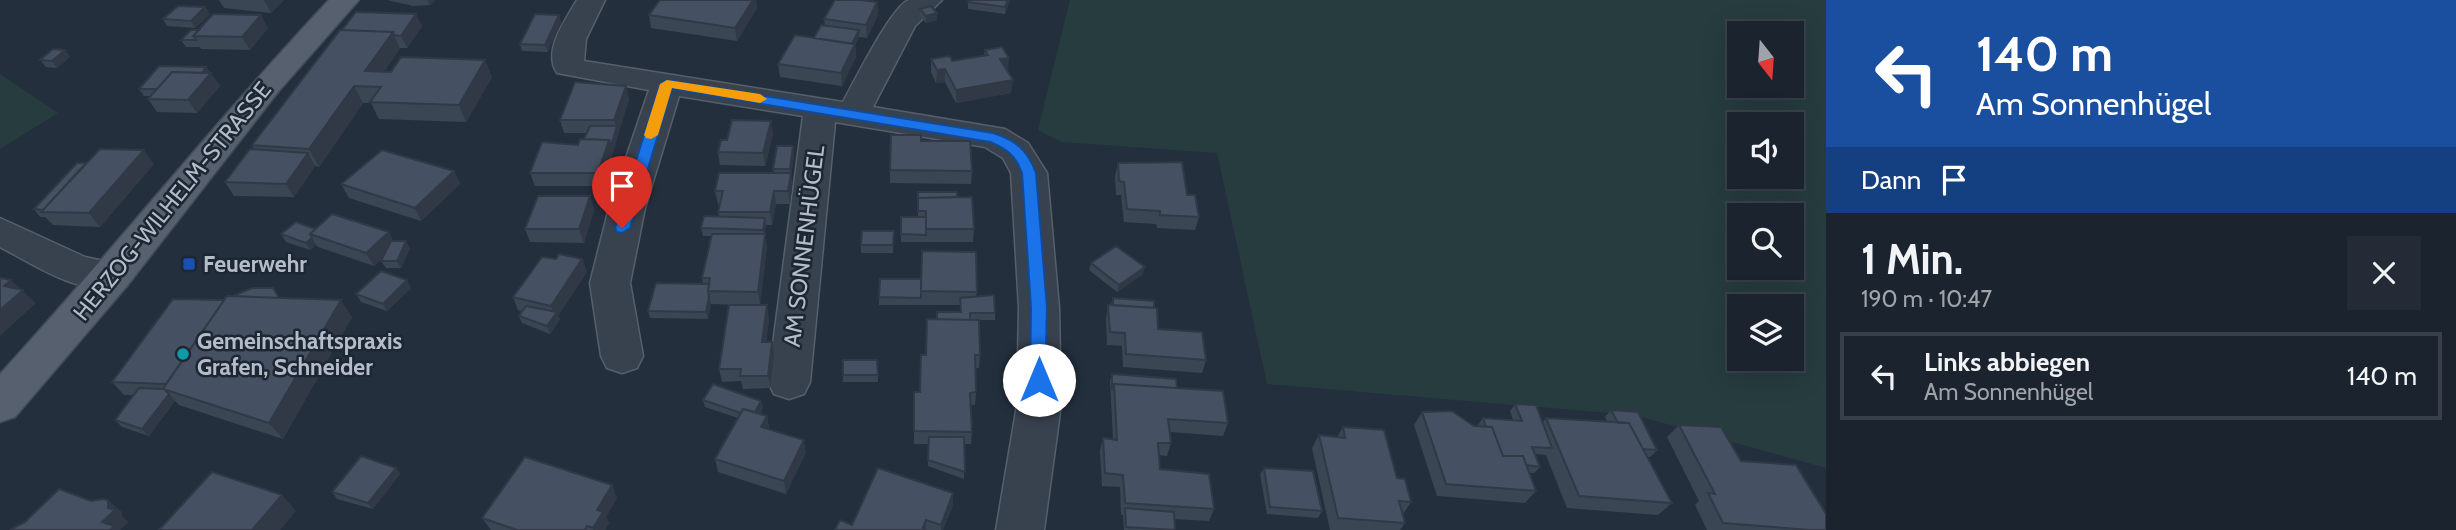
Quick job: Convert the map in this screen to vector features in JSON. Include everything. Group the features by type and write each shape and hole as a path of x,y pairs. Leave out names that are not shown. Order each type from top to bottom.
{"main road":[{"name":"HERZOG-WILHELM-STRASSE","path":"0,404 113,276 267,85 345,0"}],"street":[{"path":"591,0 570,35 568,66 581,72 993,138 1011,145 1024,159 1029,173 1039,308 1039,393 1020,530"},
{"name":"AM SONNENHÜGEL","path":"789,382 836,112 902,23 913,10 928,0"},
{"path":"622,356 610,283 627,208 667,84"},
{"path":"0,231 77,270 113,276"}],"green space":[{"path":"1070,0 1826,0 1826,468 1634,415 1267,384 1217,153 1062,142 1038,130"},
{"path":"0,74 58,113 0,149"}],"building":[{"path":"660,0 753,0 735,28 649,15"},
{"path":"835,0 877,2 866,25 824,19"},
{"path":"1008,0 1005,7 968,2"},
{"path":"178,6 205,7 191,21 163,19"},
{"path":"931,6 937,13 926,16 920,9"},
{"path":"356,12 416,14 401,36 394,35 393,32 342,30"},
{"path":"213,14 261,15 242,37 193,36"},
{"path":"535,14 559,15 545,45 520,44"},
{"path":"821,25 859,30 852,44 814,38"},
{"path":"191,30 199,30 193,36 196,40 181,40"},
{"path":"340,30 393,32 365,71 391,72 401,57 485,60 459,105 370,102 381,87 354,86 309,149 252,145"},
{"path":"795,35 855,44 841,73 778,64"},
{"path":"1002,47 1009,58 1000,59 1013,80 956,90 945,69 937,70 931,59 950,56 952,61 988,55 985,50"},
{"path":"53,49 65,50 52,61 40,60"},
{"path":"159,66 206,67 202,73 172,72 157,89 139,89"},
{"path":"172,72 211,73 188,100 148,99"},
{"path":"575,82 626,86 614,120 560,120"},
{"path":"732,120 771,121 763,153 718,152 721,140 727,140"},
{"path":"590,126 617,126 611,146 609,140 584,139"},
{"path":"891,135 921,135 921,141 970,141 972,171 890,170"},
{"path":"580,139 609,140 598,173 530,173 542,142 578,145"},
{"path":"777,146 793,146 790,169 773,169"},
{"path":"100,149 144,150 89,213 41,212"},
{"path":"250,149 308,153 286,184 225,182"},
{"path":"382,150 454,171 415,208 341,184"},
{"path":"1182,162 1187,195 1195,195 1199,217 1160,215 1160,211 1127,209 1124,182 1119,181 1118,163"},
{"path":"77,163 86,163 43,210 34,209"},
{"path":"719,173 791,173 788,191 774,191 770,212 718,212 723,191 715,191"},
{"path":"918,192 957,192 957,197 918,198"},
{"path":"538,196 590,196 579,229 525,229"},
{"path":"972,197 974,229 926,229 926,211 918,211 918,198"},
{"path":"332,214 389,232 366,253 310,234"},
{"path":"704,216 765,218 763,230 701,228"},
{"path":"901,217 926,217 926,235 901,234"},
{"path":"296,222 315,229 310,234 312,238 306,243 281,234"},
{"path":"862,231 894,231 893,245 861,245"},
{"path":"712,234 765,234 758,292 708,291 710,278 702,278"},
{"path":"391,241 406,241 397,261 381,261"},
{"path":"1116,246 1145,267 1119,285 1091,263"},
{"path":"922,251 976,252 977,292 921,291"},
{"path":"559,254 582,259 551,306 513,297 542,257 556,259"},
{"path":"381,271 407,280 383,304 356,294"},
{"path":"0,278 11,280 4,286 23,290 0,310"},
{"path":"880,279 921,279 921,298 879,297"},
{"path":"656,283 709,284 706,312 648,311"},
{"path":"252,288 273,288 279,298 233,296"},
{"path":"994,295 995,313 970,313 970,320 937,319 937,312 961,312 960,298"},
{"path":"227,296 341,300 269,423 163,389"},
{"path":"1113,298 1154,301 1154,308 1113,305"},
{"path":"173,299 224,300 166,384 112,382"},
{"path":"729,305 767,305 762,342 772,342 768,376 740,376 741,369 719,369"},
{"path":"1108,305 1157,308 1158,329 1202,332 1206,360 1126,354 1125,333 1110,332"},
{"path":"526,306 557,312 547,326 519,316"},
{"path":"927,319 979,320 980,355 975,355 976,392 970,393 972,432 914,431 914,392 920,392 921,355 926,355"},
{"path":"843,360 877,360 878,375 843,375"},
{"path":"1112,374 1176,379 1177,388 1114,384 1112,390"},
{"path":"713,384 761,401 755,412 743,409 741,413 703,400"},
{"path":"1114,384 1223,391 1228,423 1168,419 1171,443 1158,443 1160,469 1209,474 1214,509 1125,503 1123,475 1105,473 1103,438 1117,440"},
{"path":"139,388 164,389 169,394 142,429 115,420"},
{"path":"1515,404 1536,405 1552,448 1532,447 1540,467 1526,465 1523,456 1503,456 1492,427 1486,427 1483,418 1522,421"},
{"path":"743,409 767,416 761,427 804,440 784,481 715,459"},
{"path":"1611,410 1638,412 1657,450 1643,449 1629,423 1618,423"},
{"path":"1452,411 1474,426 1492,427 1503,456 1523,456 1536,491 1446,484 1422,412"},
{"path":"1546,418 1629,423 1672,503 1579,496"},
{"path":"1679,425 1721,427 1741,461 1796,465 1826,514 1826,530 1723,523 1708,493 1715,494"},
{"path":"1343,427 1384,430 1397,478 1405,479 1411,502 1399,501 1405,523 1338,518 1319,435 1345,438"},
{"path":"929,437 964,437 965,472 928,460"},
{"path":"361,456 396,468 368,503 332,492"},
{"path":"525,457 612,485 597,510 603,512 593,528 587,526 585,530 517,530 482,518"},
{"path":"878,468 953,493 941,525 926,520 922,530 835,530 840,520 852,525"},
{"path":"1264,468 1313,471 1322,511 1270,507"},
{"path":"212,472 282,495 252,530 159,530"},
{"path":"59,489 91,501 108,500 108,508 115,510 102,522 114,526 110,530 10,530 25,522"},
{"path":"1125,508 1174,512 1175,530 1126,527"}],"slow traffic":[{"path":"651,135 667,84 760,99"}],"place":[{"name":"Feuerwehr","path":"189,264"},
{"name":"Gemeinschaftspraxis Grafen, Schneider","path":"183,354"}],"route":[{"path":"622,228 667,84 993,138 1011,145 1024,159 1029,173 1039,308 1039,380"}]}
